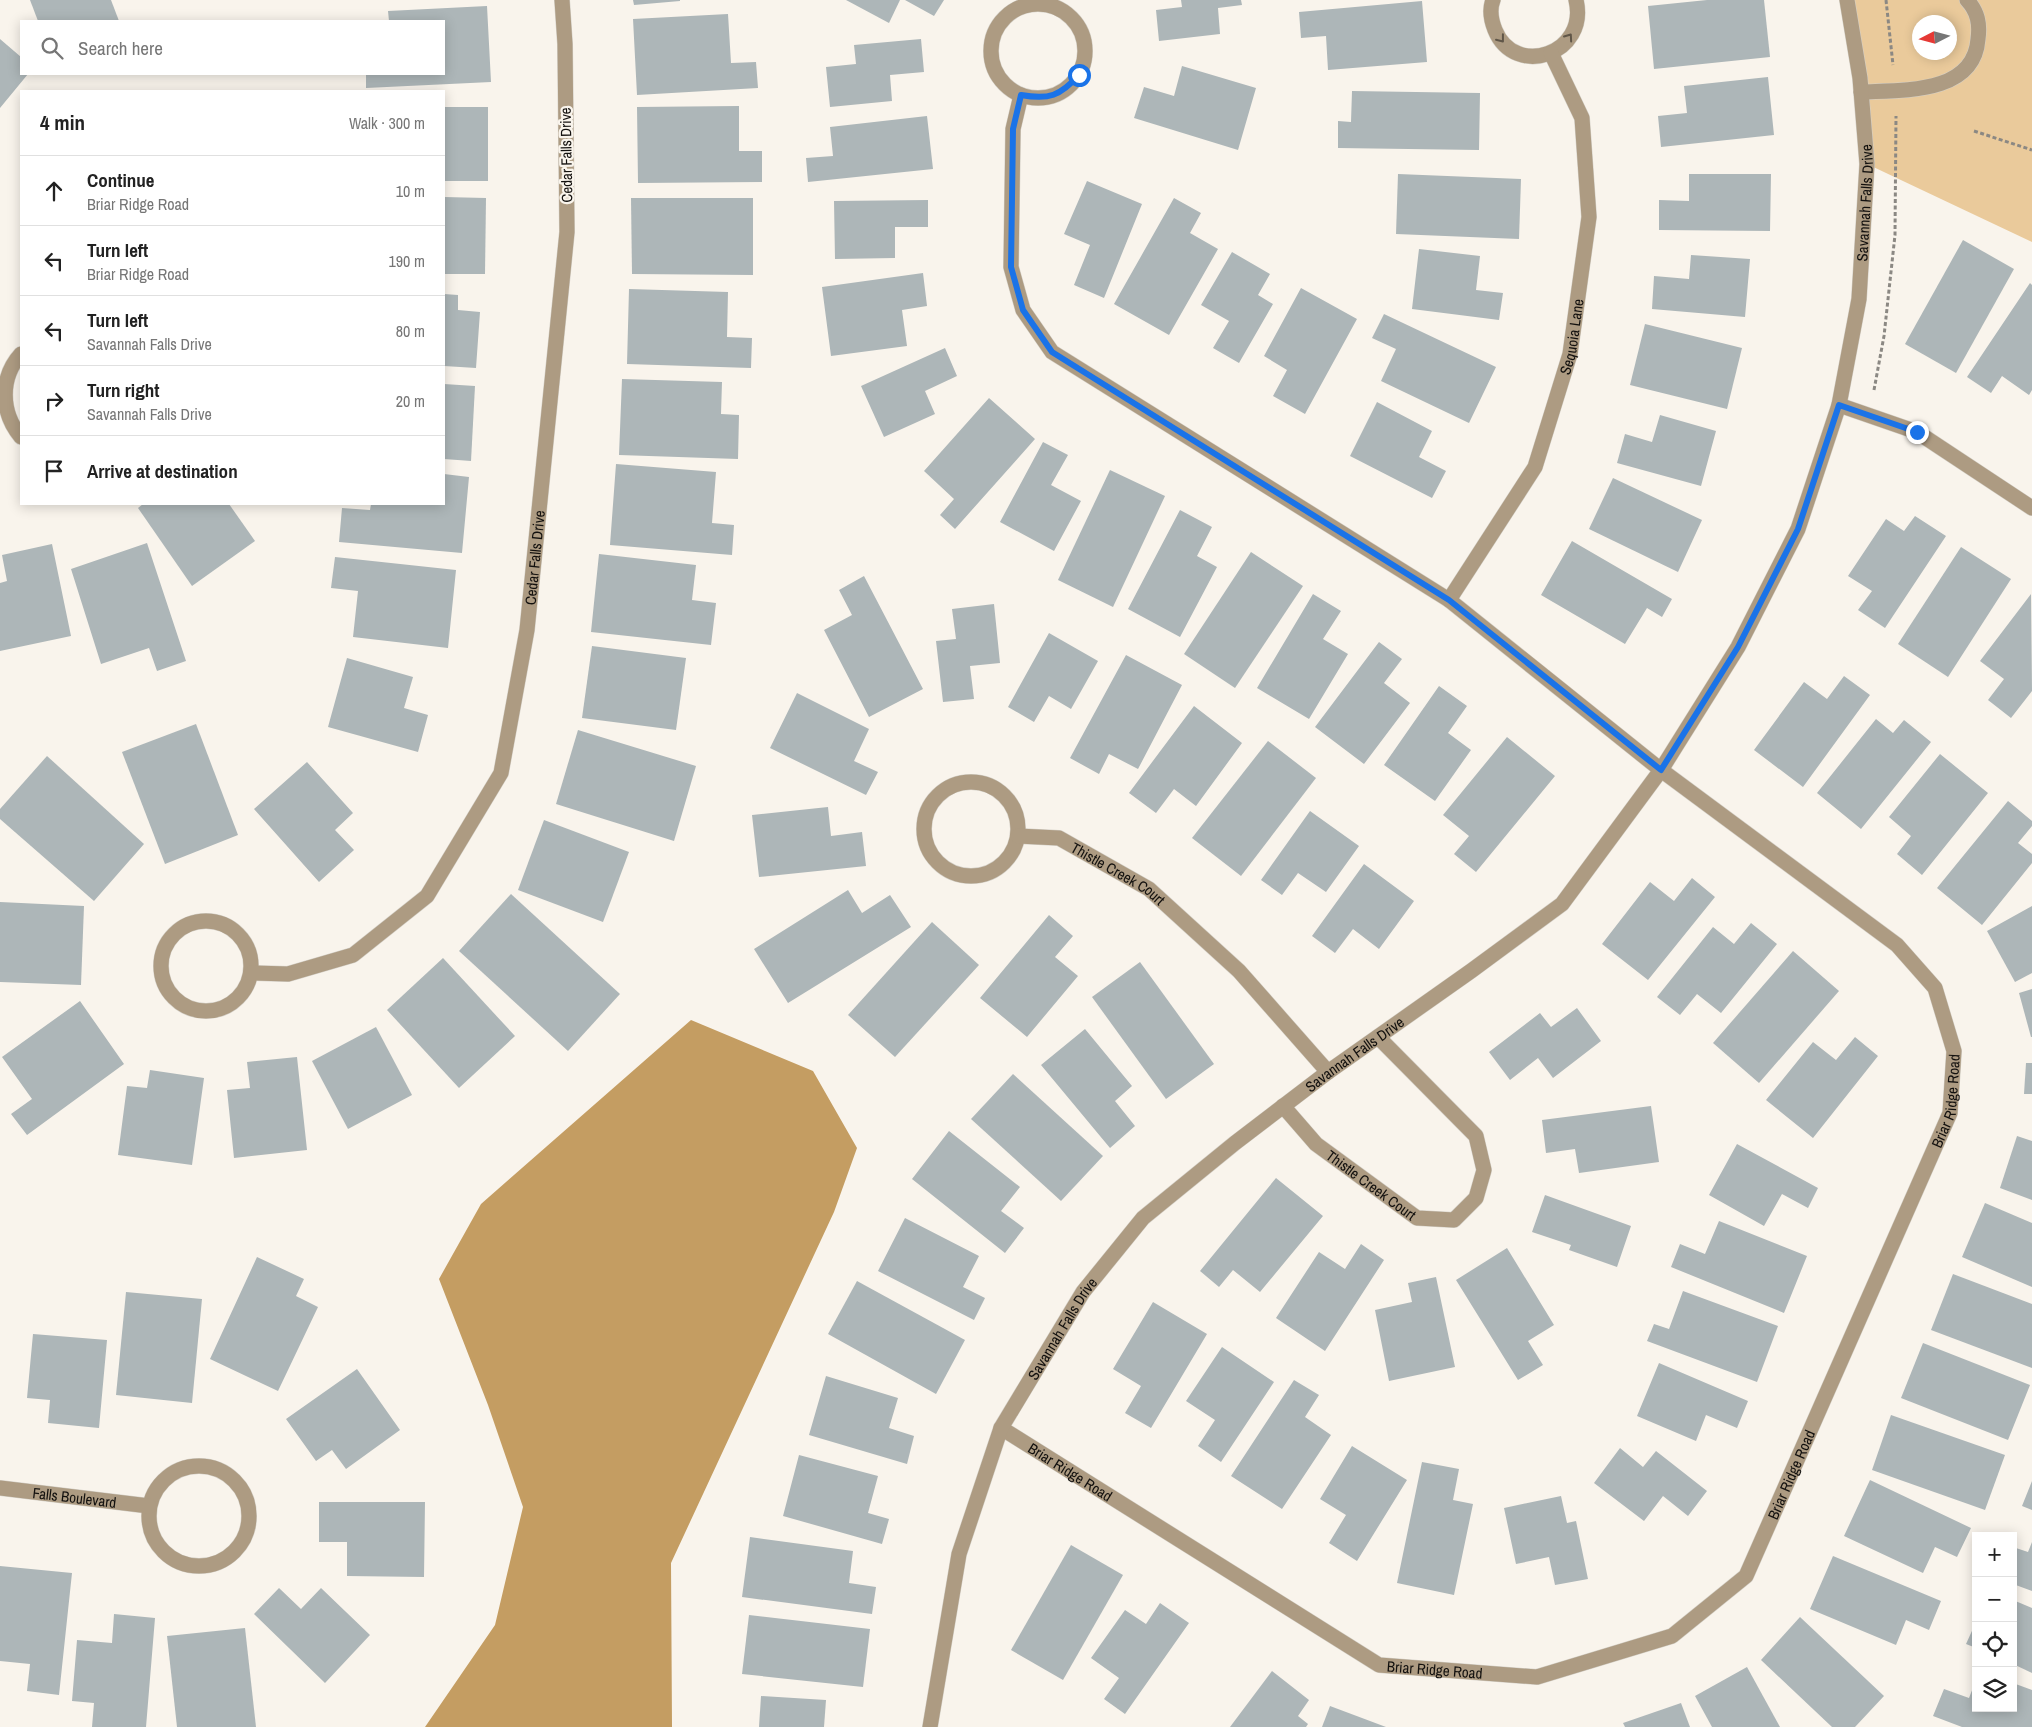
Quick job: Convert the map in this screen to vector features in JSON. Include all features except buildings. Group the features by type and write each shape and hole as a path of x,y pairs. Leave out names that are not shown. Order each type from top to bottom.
{"street":[{"name":"Cedar Falls Drive","path":"252,973 288,974 353,954 427,896 501,773 527,630 567,232 565,44 562,0"},
{"path":"1493,0 1491,6 1492,22 1497,36 1508,47 1521,54 1536,57 1551,53 1563,46 1572,36 1577,23 1578,9 1576,0"},
{"name":"Savannah Falls Drive","path":"930,1727 959,1554 1002,1428 1083,1292 1143,1218 1234,1142 1562,904 1661,770 1738,647 1798,529 1839,405 1859,299 1866,164 1861,92 1847,0"},
{"path":"1861,92 1925,88 1950,81 1969,66 1978,46 1979,26 1974,8 1967,0"},
{"path":"1040,3 1054,6 1068,14 1079,27 1084,43 1084,59 1079,75 1068,87 1054,96 1038,98 1021,95 1008,88 998,77 992,63 990,48 993,34 1001,21 1012,11 1025,5 1040,3"},
{"name":"Sequoia Lane","path":"1449,600 1535,466 1570,354 1589,217 1582,118 1551,53"},
{"name":"Briar Ridge Road","path":"1002,1428 1379,1666 1536,1678 1672,1636 1746,1576 1950,1113 1954,1051 1935,988 1897,945 1661,770 1449,600 1052,352 1023,310 1011,267 1013,129 1021,95"},
{"path":"20,355 14,359 5,374 1,390 3,409 11,426 20,436"},
{"path":"1839,405 1917,432 2032,508"},
{"path":"963,783 977,783 992,786 1004,795 1013,807 1018,821 1018,836 1013,851 1003,865 990,873 974,877 957,875 942,867 932,855 925,840 925,823 929,809 943,792 963,783"},
{"name":"Thistle Creek Court","path":"1018,836 1059,838 1149,889 1239,971 1328,1072"},
{"path":"206,920 221,922 235,930 246,942 251,957 252,973 247,987 233,1002 214,1011 200,1011 186,1007 174,999 162,974 161,959 166,944 176,932 190,923 206,920"},
{"name":"Thistle Creek Court","path":"1283,1106 1316,1144 1417,1218 1454,1220 1476,1198 1484,1170 1476,1136 1378,1037"},
{"path":"199,1464 216,1468 232,1477 243,1491 249,1507 248,1525 243,1540 234,1553 220,1562 205,1566 190,1565 175,1560 162,1550 153,1537 149,1522 149,1506 155,1490 166,1476 182,1467 199,1464"},
{"name":"Falls Boulevard","path":"0,1488 149,1506"}],"path":[{"path":"1974,130 2032,150"}],"shaded area":[{"path":"1847,0 2032,0 2032,242 1867,164"},
{"path":"691,1020 813,1071 857,1148 834,1212 671,1563 672,1727 425,1727 495,1625 523,1507 488,1405 439,1279 481,1204"}],"route":[{"path":"1079,75 1068,87 1054,96 1038,98 1021,95 1013,129 1011,267 1023,310 1052,352 1449,600 1661,770 1738,647 1798,529 1839,405 1917,432"}]}
